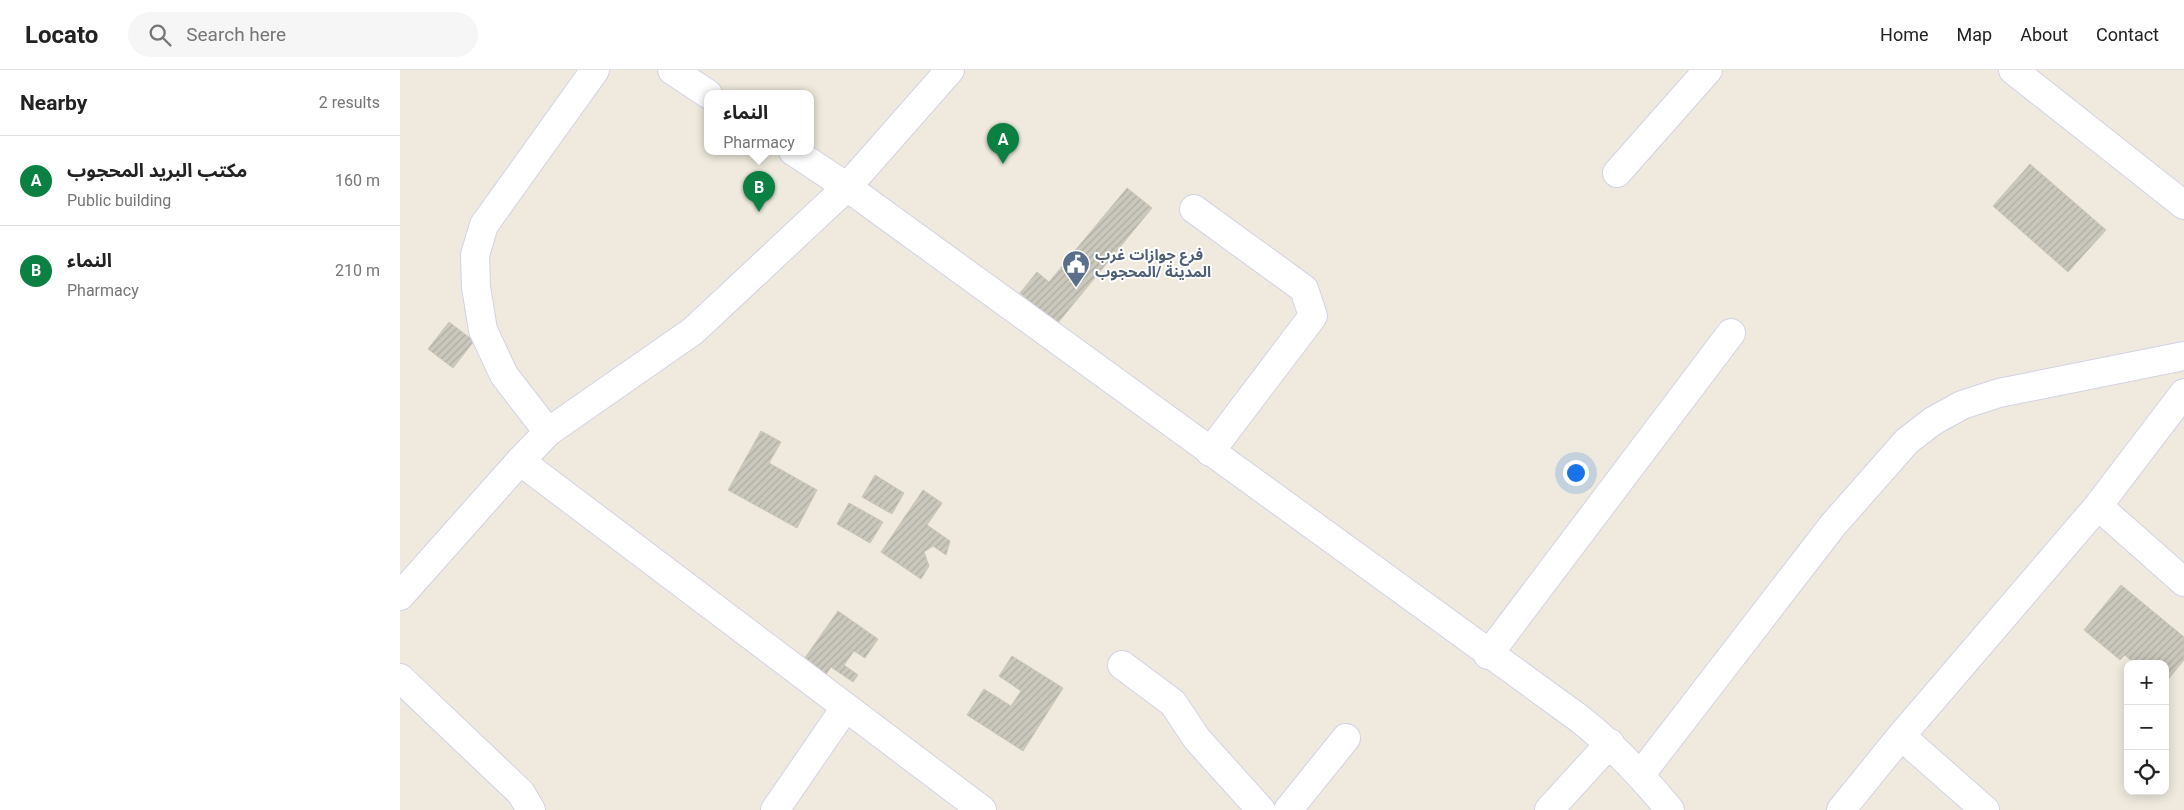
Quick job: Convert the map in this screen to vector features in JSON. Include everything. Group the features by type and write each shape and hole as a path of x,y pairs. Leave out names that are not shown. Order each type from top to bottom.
{"street":[{"path":"548,432 504,375 483,330 476,287 474,255 484,225 595,70"},
{"path":"672,70 704,91"},
{"path":"400,596 548,432 693,331 847,187 950,70"},
{"path":"1617,173 1708,70"},
{"path":"2013,70 2184,205"},
{"path":"799,155 847,187 1610,743 1641,774 1670,810"},
{"path":"1194,209 1304,289 1313,316 1210,452"},
{"path":"1488,655 1731,333"},
{"path":"1641,774 1833,525 1907,441 1933,421 1962,405 1999,393 2184,356"},
{"path":"1841,810 1900,736 2098,506 2184,393"},
{"path":"520,461 982,810"},
{"path":"2098,506 2184,582"},
{"path":"1122,665 1173,703 1197,739 1261,810"},
{"path":"400,678 521,793 531,810"},
{"path":"776,810 845,708"},
{"path":"1900,736 1985,810"},
{"path":"1288,810 1346,738"},
{"path":"1550,810 1610,743"}],"building":[{"path":"2030,164 2106,230 2068,272 1993,206"},
{"path":"1127,188 1152,208 1057,324 1020,293 1037,272 1049,282"},
{"path":"449,322 474,341 453,368 428,349"},
{"path":"761,431 781,442 769,463 817,490 797,528 728,490"},
{"path":"875,475 904,493 892,514 862,497"},
{"path":"923,490 942,503 927,525 950,541 946,555 933,546 924,552 929,566 921,579 881,552"},
{"path":"849,503 883,522 870,543 837,524"},
{"path":"2121,585 2184,637 2184,660 2169,678 2169,660 2131,660 2125,655 2120,660 2084,630"},
{"path":"838,611 878,639 865,658 854,651 844,665 858,675 853,682 831,667 824,677 802,662"},
{"path":"1012,656 1063,688 1023,751 967,715 984,689 1011,706 1021,691 999,676"}],"place":[{"name":"مكتب البريد المحجوب","path":"1003,164"},
{"name":"النماء","path":"759,212"},
{"name":"فرع جوازات غرب المدينة /المحجوب","path":"1076,288"}]}
